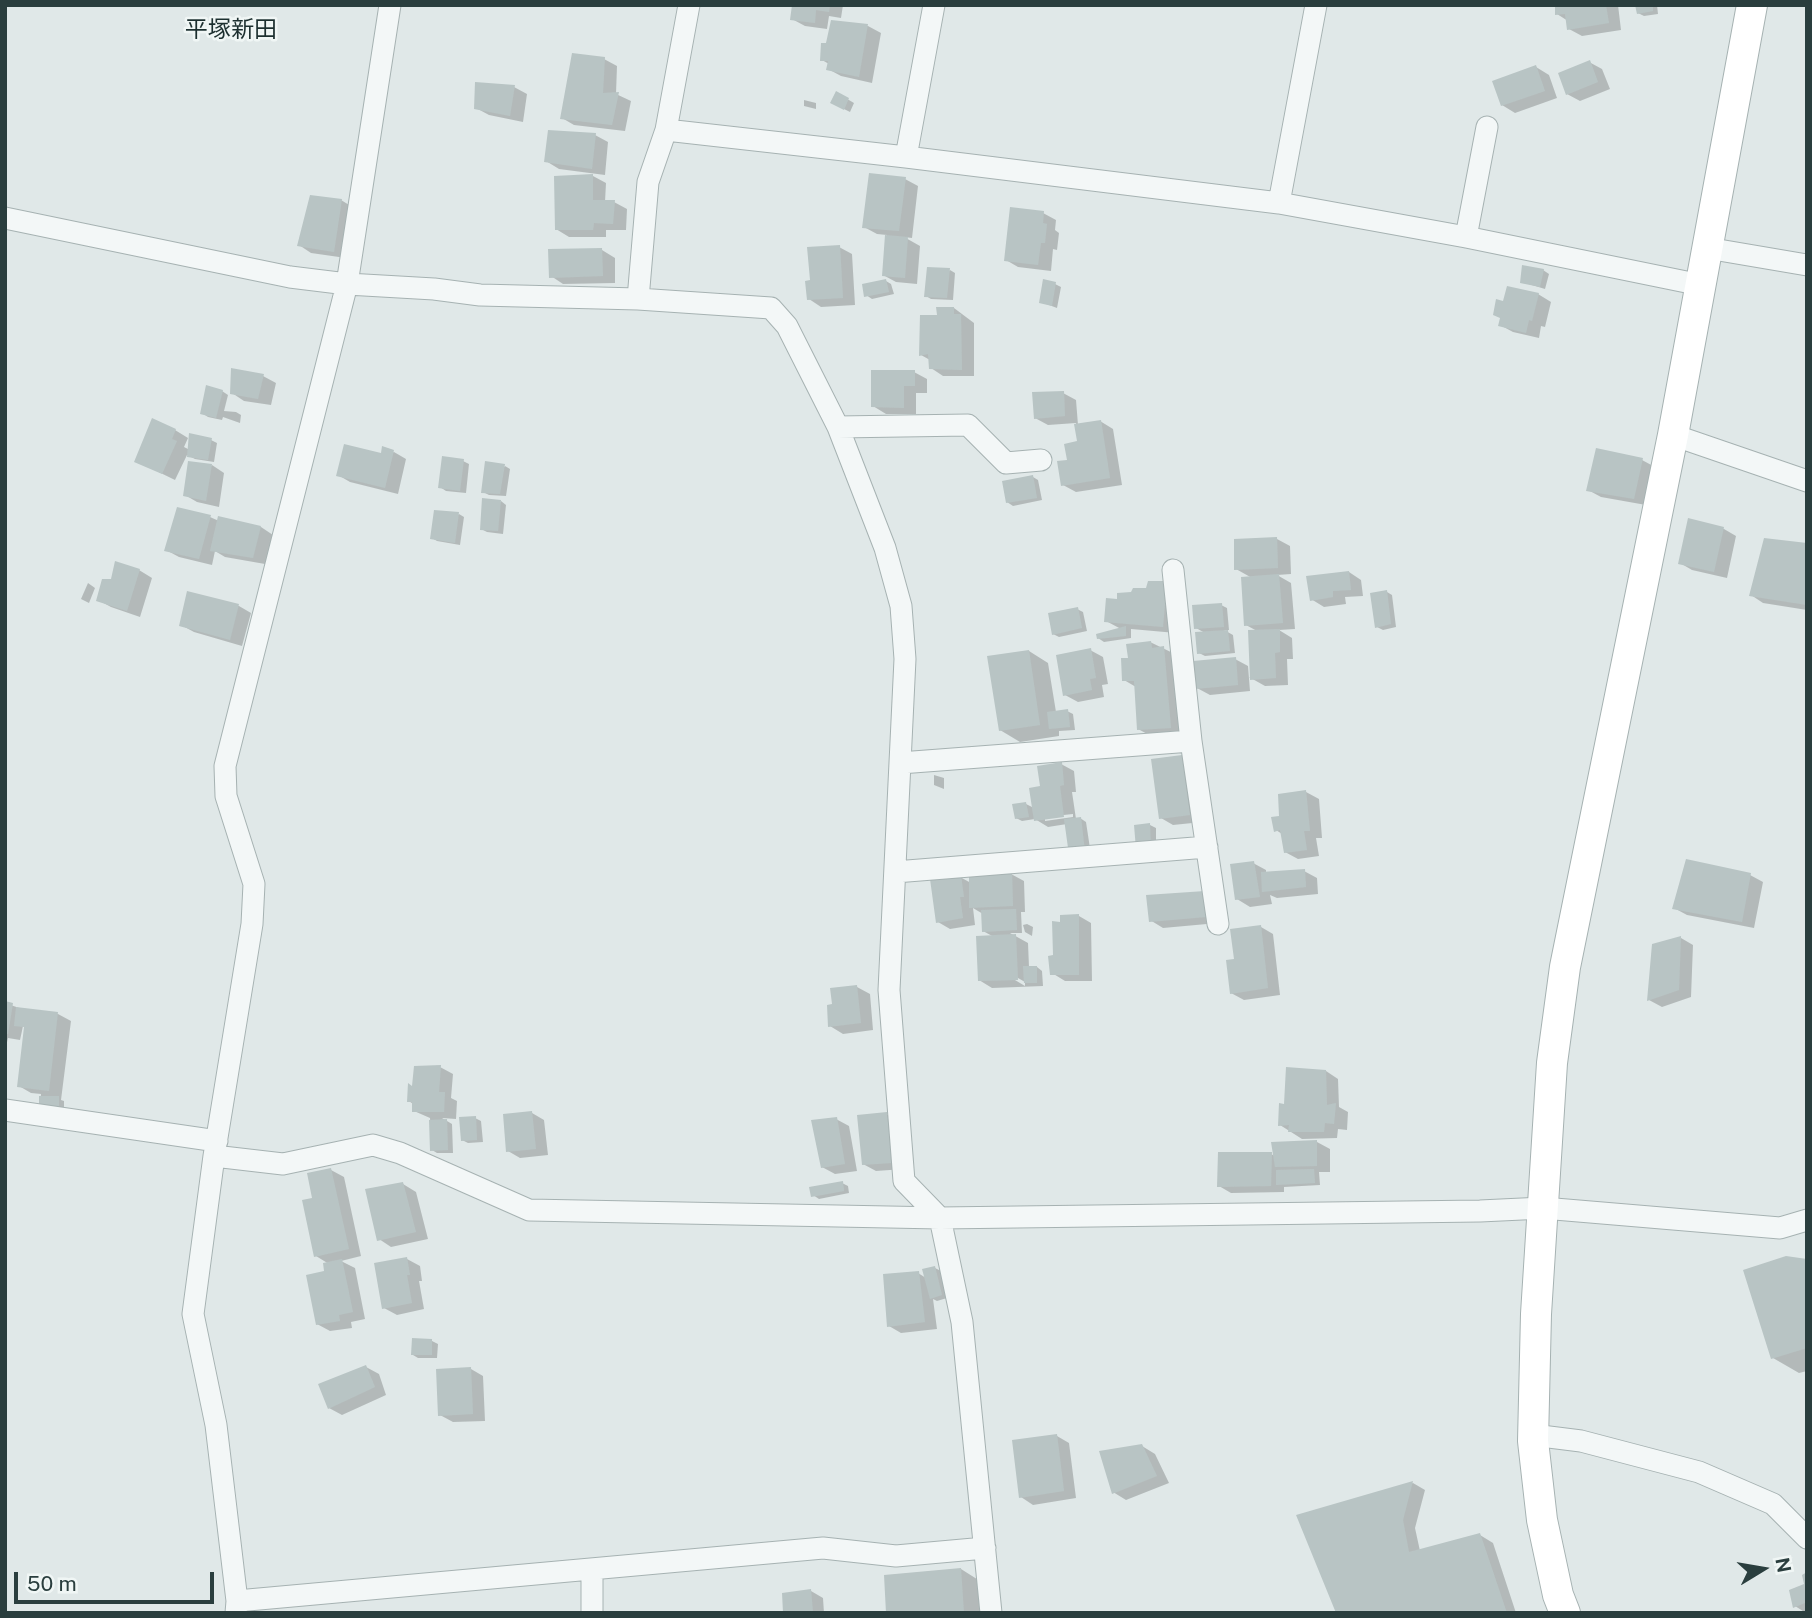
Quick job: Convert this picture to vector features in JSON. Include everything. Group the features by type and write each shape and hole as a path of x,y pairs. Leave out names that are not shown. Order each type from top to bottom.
{"street":[{"path":"390,5 347,284 225,765 226,796 254,884 252,924 193,1314 216,1425 236,1607 592,1569 823,1548 896,1556 985,1548"},
{"path":"638,299 648,182 666,131 689,5"},
{"path":"906,157 934,5"},
{"path":"1279,203 1316,5"},
{"path":"1565,1613 1558,1595 1542,1520 1533,1435 1536,1314 1552,1063 1565,967 1672,435 1752,5"},
{"path":"1466,237 1487,127"},
{"path":"666,131 906,157 1279,203 1466,237 1701,285"},
{"path":"5,218 290,277 480,295 638,299 771,309 787,326 838,427 885,548 901,606 905,659 889,990 904,1181 940,1217 962,1322 991,1613"},
{"path":"1707,248 1807,265"},
{"path":"838,427 968,425 1006,463 1041,460"},
{"path":"1672,435 1807,481"},
{"path":"1172,570 1191,741 1218,923"},
{"path":"900,763 1191,741"},
{"path":"895,872 1207,847"},
{"path":"5,1110 216,1148 283,1164 373,1145 400,1153 530,1210 940,1217 1544,1208 1780,1228 1807,1220"},
{"path":"1533,1435 1581,1441 1699,1472 1773,1504 1807,1538"},
{"path":"592,1569 592,1613"}],"building":[{"path":"792,5 830,5 829,12 816,10 815,23 790,20"},
{"path":"1555,5 1606,5 1609,23 1567,30 1565,14 1555,15"},
{"path":"1635,5 1653,5 1653,11 1637,14"},
{"path":"831,20 868,24 859,77 826,70 828,61 820,61 821,43 826,43"},
{"path":"572,53 605,57 603,93 619,92 612,125 560,119"},
{"path":"1590,60 1598,82 1566,95 1558,73"},
{"path":"1536,65 1545,91 1501,106 1492,81"},
{"path":"475,82 515,85 510,116 474,109"},
{"path":"836,91 849,98 844,110 830,103"},
{"path":"548,130 596,133 592,169 544,162"},
{"path":"869,173 906,177 899,231 862,228"},
{"path":"593,174 593,200 615,200 613,224 594,223 593,230 555,230 554,176"},
{"path":"310,195 342,199 334,252 297,246"},
{"path":"1010,207 1044,211 1043,223 1047,224 1045,243 1041,243 1038,265 1004,261"},
{"path":"885,235 908,237 905,278 882,276"},
{"path":"840,245 843,298 807,300 805,281 810,280 807,247"},
{"path":"602,248 603,276 549,278 548,249"},
{"path":"1522,265 1544,269 1540,287 1520,283"},
{"path":"927,267 950,268 947,298 924,297"},
{"path":"886,279 889,292 864,297 862,284"},
{"path":"1043,279 1056,282 1052,306 1039,303"},
{"path":"1507,286 1539,293 1526,333 1498,326 1500,318 1493,315 1496,299 1503,301"},
{"path":"936,307 954,307 954,314 961,314 962,370 929,369 928,354 919,356 920,315 937,315"},
{"path":"231,368 264,374 258,399 230,394"},
{"path":"871,370 915,370 915,386 904,386 904,408 871,407"},
{"path":"206,385 223,390 216,418 200,414"},
{"path":"1064,391 1065,416 1034,419 1032,392"},
{"path":"152,418 176,429 172,439 177,441 162,474 134,462"},
{"path":"1101,420 1110,478 1061,486 1057,461 1067,460 1064,444 1077,441 1074,424"},
{"path":"189,433 212,438 208,460 187,457"},
{"path":"344,444 381,453 382,446 394,450 385,488 336,476"},
{"path":"1596,448 1643,458 1634,499 1586,491"},
{"path":"442,456 464,459 460,491 438,488"},
{"path":"188,461 212,464 206,501 183,496"},
{"path":"485,461 505,464 500,494 481,493"},
{"path":"1033,475 1037,498 1006,503 1002,481"},
{"path":"482,498 501,500 498,531 480,530"},
{"path":"177,507 211,515 199,559 164,551"},
{"path":"434,510 459,512 455,543 430,539"},
{"path":"218,516 261,526 253,558 210,551"},
{"path":"1688,518 1724,527 1714,572 1678,564"},
{"path":"1277,537 1278,568 1234,570 1234,539"},
{"path":"1764,538 1807,543 1807,605 1749,596"},
{"path":"115,561 140,569 127,611 96,601 102,579 111,579"},
{"path":"1349,571 1351,590 1333,591 1333,597 1310,601 1306,576"},
{"path":"1279,574 1283,623 1244,626 1241,577"},
{"path":"1148,581 1167,581 1163,627 1104,622 1106,598 1117,599 1117,593 1131,592 1133,588 1146,588"},
{"path":"1387,590 1391,624 1375,628 1370,593"},
{"path":"187,591 239,604 230,640 179,626"},
{"path":"1222,603 1224,627 1194,629 1192,605"},
{"path":"1078,607 1082,628 1052,635 1048,613"},
{"path":"1126,626 1126,636 1097,639 1096,634"},
{"path":"1280,629 1280,652 1275,653 1276,678 1250,680 1248,630"},
{"path":"1228,630 1230,651 1197,654 1195,632"},
{"path":"1151,641 1152,648 1164,646 1171,728 1137,730 1134,681 1122,681 1121,658 1128,658 1126,644"},
{"path":"1091,648 1096,678 1090,679 1092,690 1063,696 1056,655"},
{"path":"1029,650 1040,725 999,731 987,656"},
{"path":"1236,657 1238,685 1195,689 1193,661"},
{"path":"1068,709 1070,727 1049,729 1047,712"},
{"path":"1182,755 1190,815 1159,819 1151,759"},
{"path":"1062,762 1064,785 1060,786 1064,817 1034,821 1029,788 1040,786 1037,766"},
{"path":"1306,790 1310,831 1304,831 1307,850 1284,853 1280,830 1274,832 1271,817 1279,816 1278,794"},
{"path":"1026,802 1029,817 1015,819 1012,804"},
{"path":"1081,817 1085,852 1069,855 1064,819"},
{"path":"1150,823 1151,849 1136,849 1134,825"},
{"path":"1686,859 1751,873 1742,922 1672,909"},
{"path":"1254,861 1260,897 1235,900 1230,864"},
{"path":"1305,869 1306,887 1262,892 1261,872"},
{"path":"1012,872 1013,906 969,908 969,874"},
{"path":"961,875 963,918 936,923 930,879"},
{"path":"1205,891 1206,917 1149,922 1146,895"},
{"path":"1016,909 1017,930 982,932 981,910"},
{"path":"1079,914 1079,975 1050,975 1048,956 1053,955 1052,921 1060,922 1060,915"},
{"path":"1261,925 1268,988 1230,994 1226,960 1234,959 1230,929"},
{"path":"1016,934 1018,980 978,981 976,936"},
{"path":"1681,936 1679,990 1647,1001 1652,944"},
{"path":"1023,966 1037,966 1037,983 1024,983"},
{"path":"857,985 861,1023 828,1027 827,1005 832,1004 830,988"},
{"path":"5,1001 13,1003 8,1034 5,1034"},
{"path":"16,1007 58,1012 49,1091 17,1087 24,1027 14,1026"},
{"path":"441,1065 439,1092 445,1092 444,1112 412,1112 412,1102 407,1102 408,1083 412,1086 414,1066"},
{"path":"1286,1067 1326,1070 1327,1105 1336,1103 1334,1124 1325,1123 1324,1132 1288,1132 1289,1125 1278,1126 1279,1103 1284,1104"},
{"path":"39,1096 59,1096 59,1106 39,1106"},
{"path":"532,1111 536,1149 506,1152 503,1114"},
{"path":"887,1112 892,1163 862,1165 857,1115"},
{"path":"476,1116 477,1140 461,1141 459,1117"},
{"path":"837,1117 845,1164 821,1168 811,1120"},
{"path":"447,1119 448,1150 430,1151 429,1120"},
{"path":"1317,1140 1317,1166 1275,1167 1271,1142"},
{"path":"1218,1152 1272,1152 1271,1186 1217,1187"},
{"path":"331,1168 349,1249 314,1257 302,1200 312,1198 307,1173"},
{"path":"1314,1169 1315,1183 1276,1185 1276,1170"},
{"path":"843,1181 844,1191 811,1197 809,1187"},
{"path":"403,1182 416,1232 377,1241 365,1189"},
{"path":"1786,1256 1807,1259 1807,1348 1771,1359 1743,1270"},
{"path":"407,1257 412,1303 382,1309 374,1263"},
{"path":"342,1259 353,1312 339,1315 340,1321 316,1325 306,1275 324,1271 323,1263"},
{"path":"935,1266 942,1295 930,1299 922,1269"},
{"path":"919,1271 925,1322 887,1327 883,1274"},
{"path":"412,1338 432,1339 432,1355 411,1355"},
{"path":"366,1365 375,1387 328,1409 318,1384"},
{"path":"471,1367 473,1414 438,1416 436,1369"},
{"path":"1057,1434 1064,1491 1019,1498 1012,1440"},
{"path":"1142,1444 1157,1476 1112,1494 1099,1451"},
{"path":"1413,1481 1403,1520 1409,1552 1480,1533 1507,1613 1336,1613 1296,1515"},
{"path":"961,1568 964,1613 886,1613 884,1575"},
{"path":"1807,1572 1807,1602 1793,1608 1789,1590 1804,1584 1802,1575"},
{"path":"811,1589 813,1613 783,1613 782,1593"}],"district":[{"name":"平塚新田","path":"231,30"}]}
